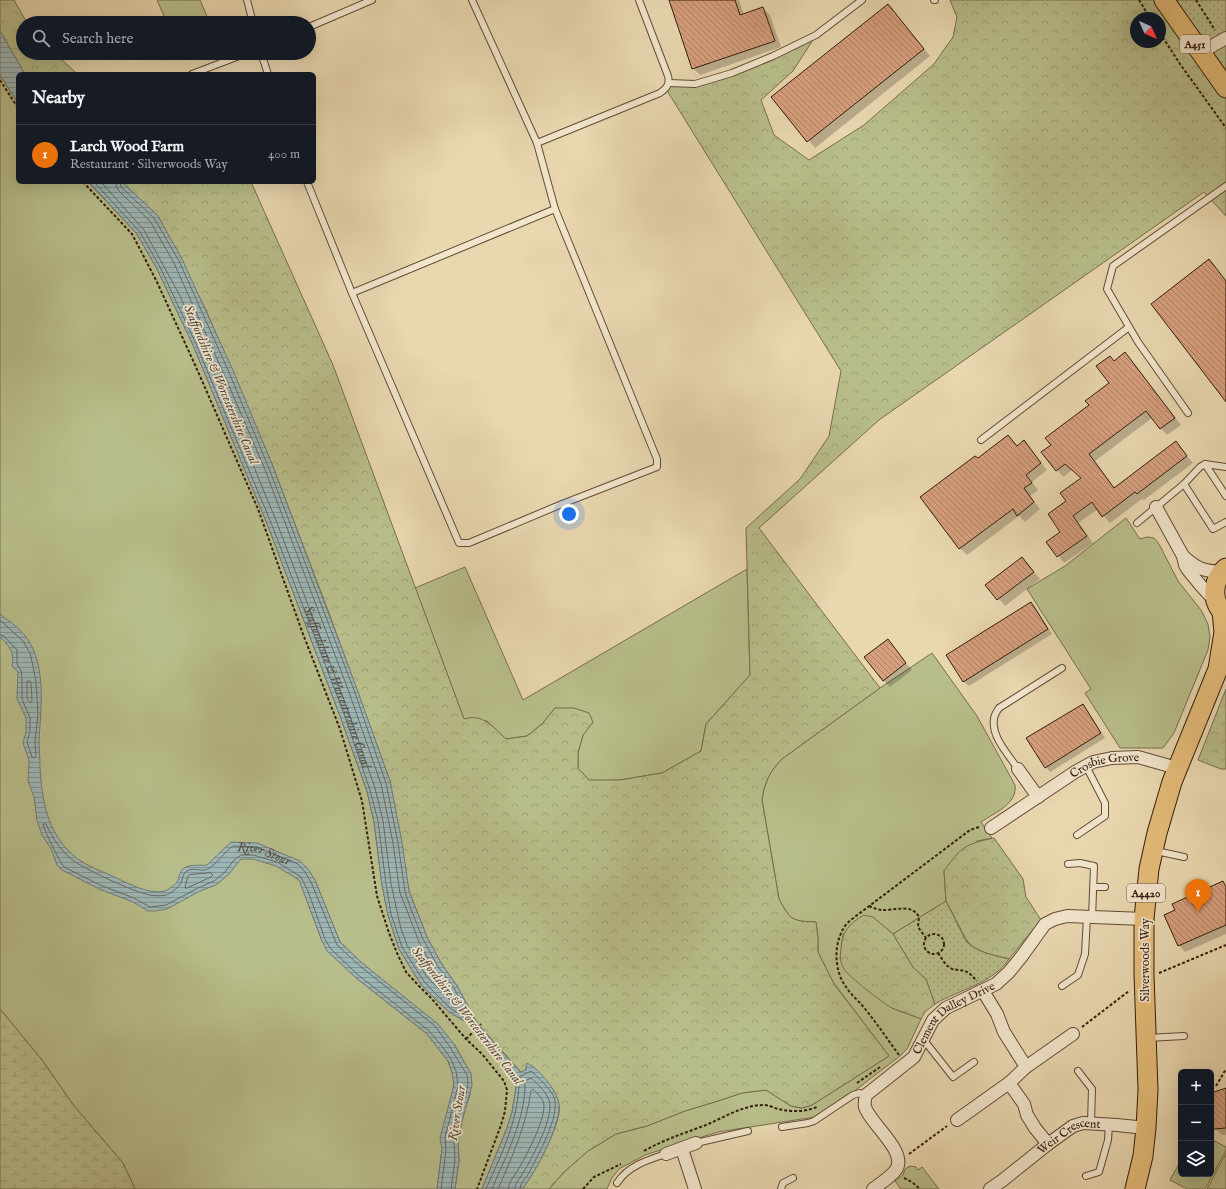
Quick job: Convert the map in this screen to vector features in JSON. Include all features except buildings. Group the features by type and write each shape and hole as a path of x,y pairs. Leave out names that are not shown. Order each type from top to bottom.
{"main road":[{"name":"A451","path":"1164,0 1226,88"},
{"name":"Silverwoods Way","path":"1135,1189 1143,1156 1148,1090 1144,974 1144,919 1149,869 1152,851 1177,768 1222,665 1224,632 1221,610 1215,586 1224,570"}],"street":[{"path":"1200,53 1224,38"},
{"path":"1156,507 1183,556 1190,563 1207,572 1224,570"},
{"path":"1183,556 1188,570 1221,610"},
{"name":"Crosbie Grove","path":"991,828 1094,762 1112,758 1138,757 1177,768"},
{"path":"1018,769 1038,797"},
{"name":"Clement Dalley Drive","path":"866,1094 914,1057 933,1020 946,1008 996,984 1009,972 1045,924 1055,918 1067,916 1144,919"},
{"path":"983,991 997,1014 1004,1032 1026,1067"},
{"path":"957,1120 1009,1083 1026,1067 1073,1034"},
{"path":"1009,1083 1024,1104 1027,1115 1035,1128 1048,1144"},
{"path":"866,1094 864,1102 866,1110 895,1149 897,1166 873,1189"},
{"name":"Weir Crescent","path":"990,1189 1006,1185 1048,1144 1073,1126 1083,1123 1091,1123 1146,1128"},
{"path":"666,1154 696,1144"},
{"path":"682,1149 695,1189"}],"lane":[{"path":"247,0 251,16"},
{"path":"316,24 372,0"},
{"path":"308,184 352,293 459,543 469,543 562,504 657,468 657,459 556,209 537,143 472,0"},
{"path":"639,0 670,83"},
{"path":"670,83 695,84 732,73 773,56 816,34 862,0"},
{"path":"197,72 229,60"},
{"path":"263,60 267,72"},
{"path":"537,143 660,92 670,83"},
{"path":"1188,413 1138,342 1107,289 1113,266 1226,186"},
{"path":"352,293 556,209"},
{"path":"981,440 1129,327"},
{"path":"1205,464 1226,496"},
{"path":"1137,523 1184,484 1200,467 1205,464 1226,467"},
{"path":"1184,484 1213,529 1226,522"},
{"path":"1018,769 998,738 994,729 994,718 999,708 1062,668"},
{"path":"1077,836 1105,816 1105,803 1086,766"},
{"path":"1152,851 1184,857"},
{"path":"1062,986 1078,974 1085,954 1094,887 1094,866 1080,863 1068,864"},
{"path":"1094,887 1105,887"},
{"path":"1146,1038 1184,1036"},
{"path":"922,1042 927,1044 953,1077 974,1062"},
{"path":"1078,1071 1092,1089 1091,1123"},
{"path":"782,1126 808,1124 853,1095 860,1093 866,1094"},
{"path":"1086,1176 1099,1172 1108,1140 1109,1124"},
{"path":"696,1144 748,1131"},
{"path":"617,1182 621,1176 642,1162 666,1154"},
{"path":"781,1189 782,1183 793,1178"}],"path":[{"path":"1139,0 1146,12"},
{"path":"1196,0 1224,38"},
{"path":"1166,42 1226,128"},
{"path":"0,80 16,105"},
{"path":"85,184 132,234 157,282 258,509 303,634 340,729 362,801 377,896 388,933 397,953 406,972 466,1039 482,1054 504,1081 507,1090 505,1112 477,1189"},
{"path":"906,1064 865,1008 842,981 837,966 837,954 841,934 845,925 856,916 970,830 983,826 991,828"},
{"path":"869,906 880,910 905,909 915,911 919,917 918,927 926,938"},
{"path":"934,934 940,936 944,947 938,953 930,953 925,949 924,942 926,938 934,934"},
{"path":"938,953 946,965 952,969 969,973 983,991"},
{"path":"466,1039 481,1024"},
{"path":"893,1058 898,1054"},
{"path":"856,1084 882,1066"},
{"path":"1216,1086 1226,1069"},
{"path":"644,1151 668,1138 708,1124 748,1107 765,1105 793,1112 802,1112 816,1108 823,1104"},
{"path":"920,1189 897,1166 952,1122 957,1120"},
{"path":"583,1189 594,1177 624,1162"}],"green space":[{"path":"0,0 14,0 23,16 16,16 16,59 0,31"},
{"path":"157,0 200,0 207,16 164,16"},
{"path":"950,0 1164,0 1226,88 1226,216 1204,192 879,420 759,528 880,688 782,759 768,778 764,788 762,800 779,899 786,912 793,918 802,921 816,922 818,952 834,984 889,1056 812,1105 802,1108 791,1106 766,1090 742,1093 685,1111 647,1126 616,1134 588,1151 564,1172 549,1189 522,1189 540,1161 552,1135 559,1113 559,1106 555,1094 531,1065 526,1067 526,1071 521,1072 477,1023 457,986 441,963 427,937 409,891 390,781 329,613 272,464 205,308 158,216 124,184 252,184 333,365 464,719 477,718 487,722 506,739 527,736 542,724 555,708 574,708 589,713 593,722 583,735 578,753 578,768 589,780 620,780 662,773 701,751 706,724 750,675 746,528 800,479 829,436 841,371 666,89 669,83 695,84 732,73 816,35 793,71 761,100 774,135 809,160 864,125 934,64 953,37 957,17"},
{"path":"1164,0 1226,0 1226,88"},
{"path":"17,60 62,60 75,72 24,72"},
{"path":"0,75 16,100 16,184 90,184 137,234 157,269 193,345 268,526 367,791 374,822 382,885 388,915 399,949 420,983 427,991 449,1012 473,1026 513,1072 516,1088 512,1112 482,1189 455,1189 459,1161 458,1142 464,1111 470,1095 471,1074 454,1044 415,1006 362,963 340,942 315,881 304,892 322,941 355,977 426,1033 448,1061 452,1072 454,1085 441,1138 442,1149 437,1189 135,1189 123,1163 74,1106 42,1060 0,1009"},
{"path":"1126,518 1140,539 1147,537 1154,538 1159,544 1178,581 1201,610 1208,624 1210,637 1208,650 1174,733 1163,748 1120,748 1085,693 1091,689 1027,589 1065,566"},
{"path":"465,567 523,700 747,569 750,675 706,724 701,751 662,773 620,780 589,781 578,768 578,753 583,735 593,722 555,708 542,724 527,736 506,739 487,721 464,719 415,588"},
{"path":"932,653 977,716 1015,785 1015,792 1009,803 981,822 992,838 977,841 944,871 946,901 893,934 873,917 843,934 840,959 892,1008 921,1019 907,1049 853,1092 815,1117 718,1132 645,1155 619,1169 612,1178 607,1189 549,1189 564,1172 588,1151 616,1134 647,1126 685,1111 742,1093 766,1090 791,1106 802,1108 812,1105 889,1056 833,982 818,952 816,922 802,921 793,918 786,912 779,899 762,800 764,788 768,778 782,759 880,688"},
{"path":"1226,689 1226,769 1221,769 1198,760"},
{"path":"994,838 1023,879 1026,897 1041,920 1009,959 986,953 971,945 967,941 946,901 944,871 950,863 964,848 976,842"},
{"path":"946,901 966,941 970,945 986,953 1009,959 994,974 985,980 935,1004 926,979 913,967 893,934"},
{"path":"864,915 873,917 893,934 913,967 926,979 935,1004 925,1012 921,1019 892,1008 874,996 847,973 843,967 840,954 843,937 850,925"},
{"path":"0,1009 42,1060 74,1106 123,1163 135,1189 0,1189"},
{"path":"1214,1141 1226,1147 1226,1150 1214,1172"},
{"path":"1226,1153 1226,1189 1207,1189"},
{"path":"1178,1165 1178,1177 1211,1177 1205,1189 1187,1189 1170,1180"},
{"path":"910,1166 916,1167 918,1170 922,1167 939,1189 901,1189 895,1181 903,1175 905,1169"}],"water":[{"path":"0,31 24,72 16,72 16,100 0,75"},
{"name":"Staffordshire & Worcestershire Canal","path":"91,184 124,184 158,216 182,259 232,368 272,464 357,689 390,781 402,842 409,891 427,937 441,963 457,986 477,1023 520,1072 526,1070 527,1063 532,1066 548,1082 556,1094 559,1106 558,1115 551,1137 540,1161 522,1189 482,1189 512,1112 516,1088 513,1073 473,1026 449,1012 427,991 420,983 399,949 388,915 382,885 374,822 367,791 340,716 268,526 193,345 157,269 137,234"},
{"name":"River Stour","path":"0,614 23,633 29,641 38,664 41,689 39,740 42,791 44,803 52,826 64,846 81,861 91,866 144,890 158,892 165,891 175,885 181,871 184,868 194,865 207,865 231,842 257,843 300,861 308,869 315,880 340,942 362,963 438,1024 454,1044 471,1074 472,1085 458,1142 459,1161 455,1189 437,1189 442,1149 440,1138 454,1085 452,1072 448,1061 426,1033 355,977 327,951 299,880 276,866 253,859 241,859 228,875 216,885 200,891 167,909 148,911 133,902 99,889 62,870 57,865 51,849 42,835 37,820 34,797 28,781 29,760 23,743 26,732 26,718 17,699 18,672 12,666 12,653 0,637"}],"place":[{"name":"Larch Wood Farm","path":"1198,912"}]}
